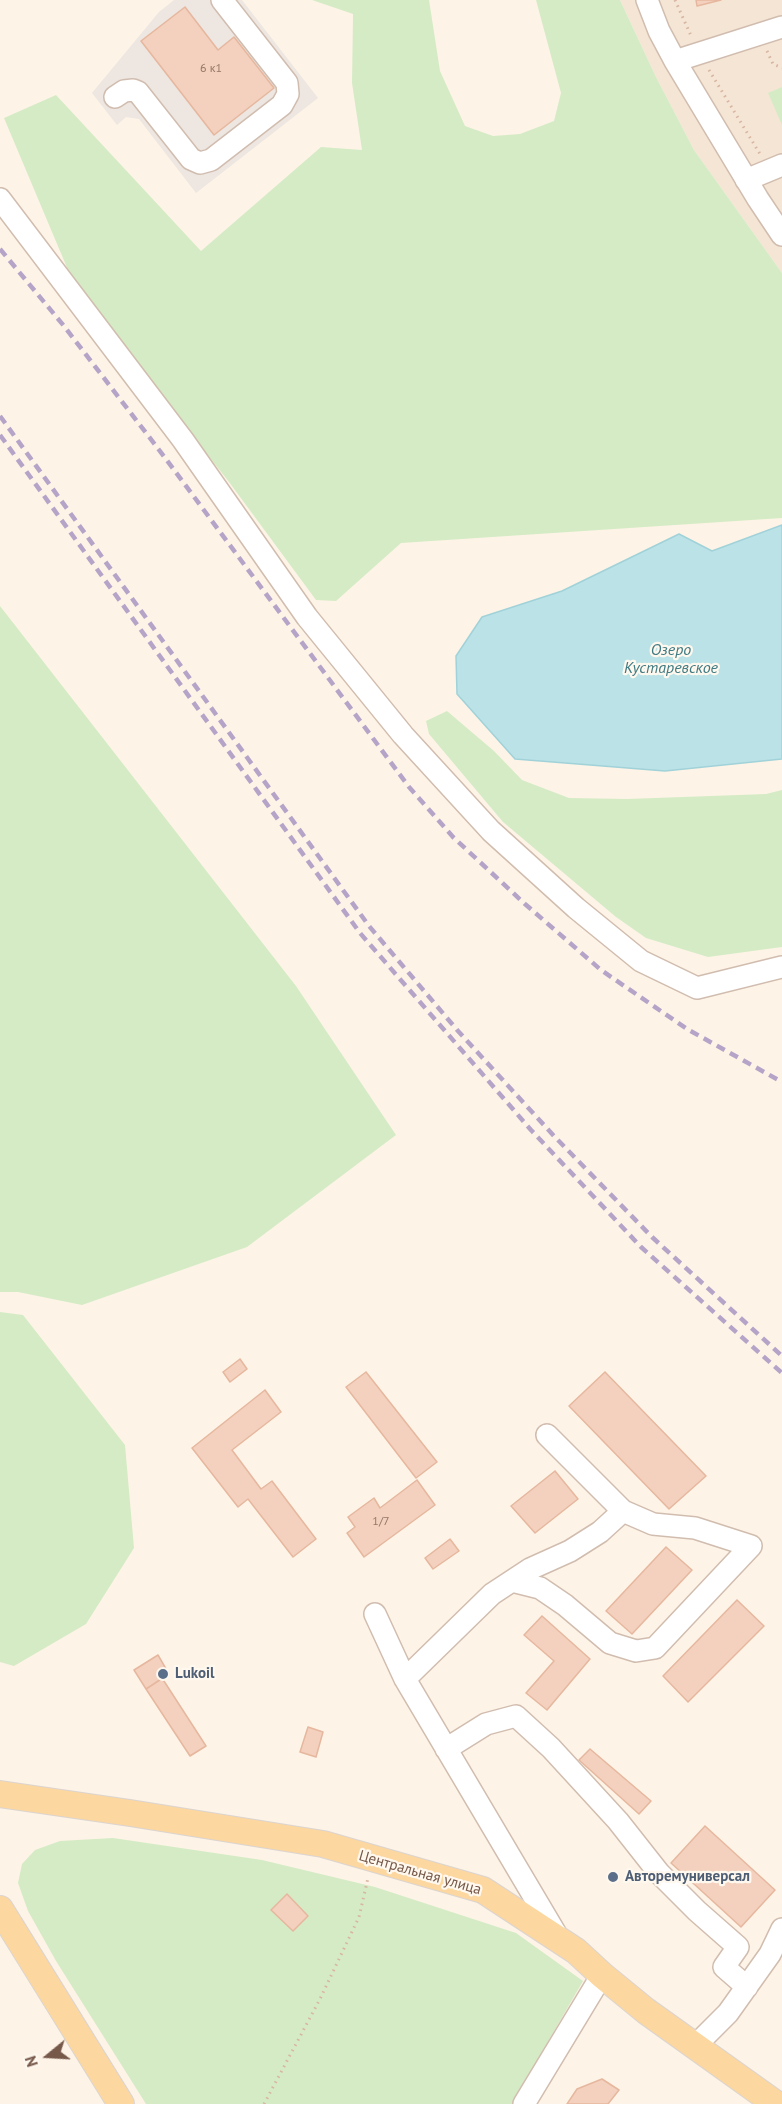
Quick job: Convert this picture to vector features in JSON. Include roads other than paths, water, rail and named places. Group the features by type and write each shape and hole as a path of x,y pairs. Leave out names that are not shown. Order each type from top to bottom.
{"main road":[{"name":"Центральная улица","path":"0,1794 322,1844 483,1890 576,1951 646,2011 776,2104"},
{"path":"0,1909 122,2104"}],"street":[{"path":"116,97 124,91 138,92 191,159 200,164 211,160 282,105 288,94 287,84 222,0"},
{"path":"646,0 675,61 746,180 782,235"},
{"path":"675,61 782,27"},
{"path":"746,180 776,168"},
{"path":"0,199 183,440 308,617 403,735 491,831 576,908 641,961 698,987 782,967"},
{"path":"512,1581 540,1588 565,1605 610,1642 636,1652 655,1648 708,1589 751,1546 695,1528 654,1524 623,1511 547,1435"},
{"path":"405,1679 492,1594 530,1569 570,1551 600,1532 623,1511"},
{"path":"375,1614 405,1679 560,1940"},
{"path":"446,1749 486,1724 516,1716 551,1748 618,1821 659,1873 738,1947 724,1967 747,1987"},
{"path":"695,2046 728,2013 770,1954 782,1929"},
{"path":"524,2104 602,1975"}],"water":[{"name":"Озеро Кустаревское","path":"782,525 782,759 665,771 515,759 457,694 456,656 482,617 562,591 679,534 712,551"}],"railway":[{"path":"0,249 64,326 166,459 409,787 453,837 601,970 687,1029 782,1082"},
{"path":"0,416 369,926 458,1031 554,1136 652,1237 782,1356"},
{"path":"0,435 360,933 531,1130 641,1247 782,1373"}],"place":[{"name":"Lukoil","path":"163,1674"},
{"name":"Авторемуниверсал","path":"613,1877"}]}
